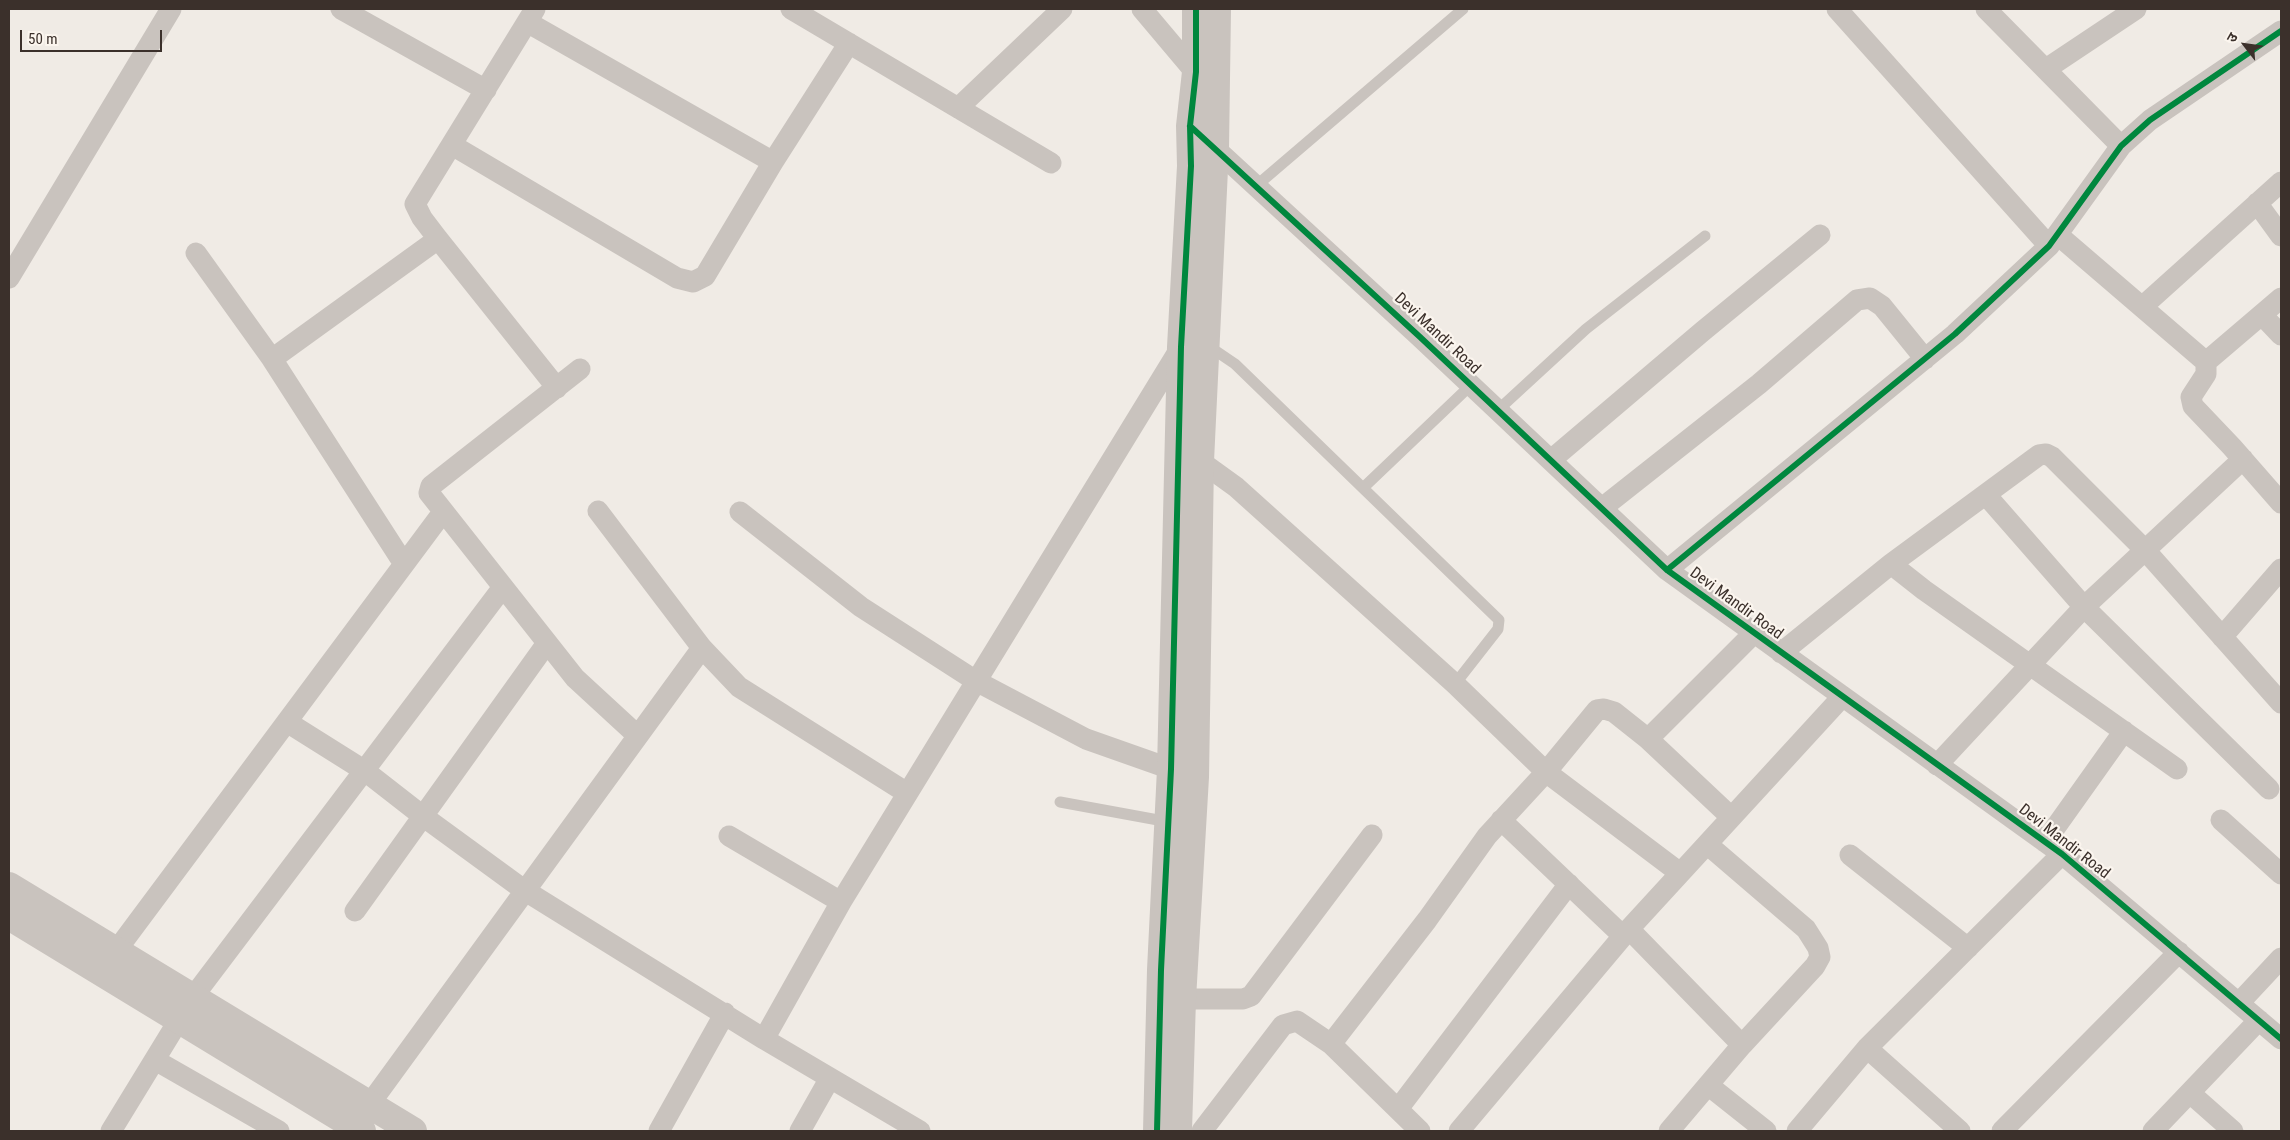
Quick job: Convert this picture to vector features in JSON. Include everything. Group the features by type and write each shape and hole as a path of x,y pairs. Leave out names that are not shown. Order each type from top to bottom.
{"street":[{"path":"9,278 171,9"},
{"path":"344,9 486,90"},
{"path":"791,9 1051,163"},
{"path":"958,108 1061,9"},
{"path":"1142,9 1215,94"},
{"path":"1157,1131 1161,970 1180,824 1195,777 1200,462 1193,345 1190,126 1196,72 1196,9"},
{"path":"1178,1131 1182,999 1180,824 1171,769 1193,345 1215,148 1217,9"},
{"path":"1836,9 2053,240 2142,307 2206,362 2206,374 2191,397 2193,406 2281,503"},
{"path":"1986,9 2121,146"},
{"path":"2046,69 2136,9"},
{"path":"557,388 438,239 422,218 416,204 531,15 773,162"},
{"path":"1667,570 1955,334 2053,240 2121,146 2150,120 2280,35"},
{"path":"452,145 677,278 693,282 705,276 773,162 849,43"},
{"name":"Devi Mandir Road","path":"1190,126 1498,410 1667,570 1753,634 2054,848 2281,1039"},
{"path":"2142,307 2281,182"},
{"path":"2257,204 2281,236"},
{"path":"1551,460 1820,235"},
{"path":"272,359 438,239"},
{"path":"196,253 272,359 404,564"},
{"path":"1602,508 1759,384 1857,300 1870,298 1882,306 1925,359"},
{"path":"2206,362 2281,298"},
{"path":"2262,315 2281,335"},
{"path":"764,1039 841,902 976,681 1193,345"},
{"path":"580,370 431,486 428,493 575,678 638,736"},
{"path":"1781,654 1891,564 2039,455 2046,454 2052,457 2145,550 2281,703"},
{"path":"1937,764 2084,607 2243,459"},
{"path":"1200,462 1236,487 1455,684 1546,772 1680,873"},
{"path":"1986,495 2084,607 2269,789"},
{"path":"598,511 702,648 739,686 907,794"},
{"path":"116,951 443,512"},
{"path":"740,512 861,607 976,681 1086,739 1171,769"},
{"path":"1891,564 1924,590 2178,769"},
{"path":"2222,637 2281,569"},
{"path":"111,1131 186,1008 503,587"},
{"path":"1648,739 1753,634"},
{"path":"355,911 547,643"},
{"path":"369,1105 702,648"},
{"path":"1458,1131 1626,933 1842,696"},
{"path":"1331,1044 1501,820 1546,772 1597,710 1604,709 1614,712 1648,739 1731,818"},
{"path":"287,722 365,771 524,890 725,1013 764,1039 920,1131"},
{"path":"1802,1129 1867,1048 1968,948 2054,848 2124,731"},
{"path":"1501,820 1568,884 1626,933 1742,1045"},
{"path":"2221,820 2281,874"},
{"path":"1182,999 1243,999 1251,996 1372,835"},
{"path":"729,836 841,902"},
{"path":"1668,1131 1742,1045 1815,966 1820,957 1818,948 1806,929 1707,844"},
{"path":"1850,855 1968,948"},
{"path":"1398,1109 1568,884"},
{"path":"9,886 116,951 186,1008 362,1131"},
{"path":"9,916 369,1105 413,1131"},
{"path":"2002,1131 2179,952"},
{"path":"2239,1003 2281,958"},
{"path":"659,1131 725,1013"},
{"path":"2153,1131 2259,1020"},
{"path":"1202,1131 1283,1025 1297,1021 1331,1044 1420,1131"},
{"path":"1867,1048 1960,1131"},
{"path":"155,1060 279,1131"},
{"path":"800,1131 830,1078"},
{"path":"1708,1085 1766,1131"},
{"path":"2190,1093 2233,1131"}],"lane":[{"path":"1256,186 1463,9"},
{"path":"1498,410 1586,328 1705,236"},
{"path":"1193,345 1235,364 1499,620 1498,629 1455,684"},
{"path":"1363,488 1471,385"},
{"path":"1060,802 1180,824"}],"cycle path":[{"path":"1157,1131 1161,970 1171,769 1181,347 1191,166 1190,126 1196,72 1196,9"},
{"path":"1667,570 1955,334 2049,246 2121,146 2150,120 2281,31"},
{"path":"1190,126 1420,337 1667,570 2062,854 2281,1039"}]}
